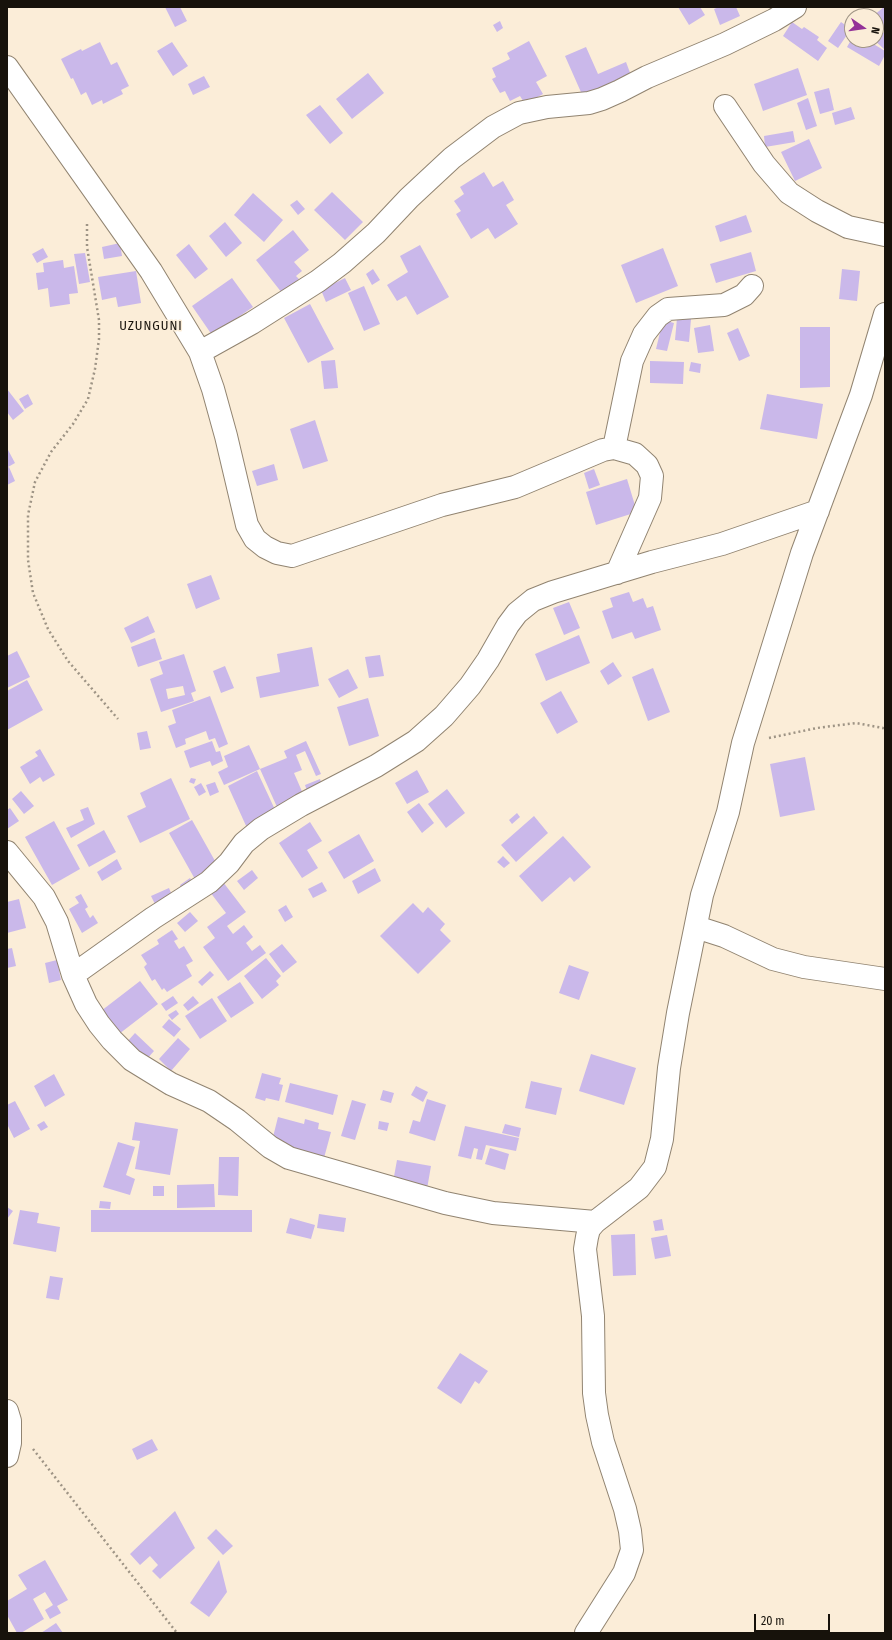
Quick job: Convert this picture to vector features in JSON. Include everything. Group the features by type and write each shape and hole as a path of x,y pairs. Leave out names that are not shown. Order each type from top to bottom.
{"street":[{"path":"200,352 258,319 318,281 342,263 376,233 409,198 452,158 493,127 519,113 547,107 589,103 608,96 647,76 725,44 774,20 795,7"},
{"path":"7,67 150,271 200,352 213,389 247,525 255,539 265,548 277,553 292,556 442,505 515,487 603,450 614,448 635,454 647,465 652,476 650,498 617,573"},
{"path":"725,106 764,164 789,193 817,211 848,227 885,235"},
{"path":"614,448 632,360 644,334 658,316 668,309 724,305 744,295 752,286"},
{"path":"586,1633 624,1573 632,1550 630,1531 626,1516 603,1442 594,1393 593,1316 585,1249 589,1229 595,1222 639,1188 655,1167 662,1139 669,1068 678,1013 702,895 728,812 744,743 802,553 861,395 885,314"},
{"path":"73,975 153,918 209,882 229,863 244,843 261,829 301,805 376,766 416,741 444,716 470,686 517,613 533,600 553,592 652,562 722,544 818,511"},
{"path":"7,852 26,874 47,903 57,922 73,975 86,1004 99,1024 132,1060 171,1084 209,1101 237,1120 270,1147 289,1158 424,1198 494,1214 595,1222"},
{"path":"696,927 724,936 773,959 804,967 885,979"},
{"path":"7,1456 10,1443 9,1416"}],"path":[{"path":"95,191 88,217 87,247 99,320 99,339 95,369 88,399 73,424 51,452 35,482 28,515 28,560 33,593 48,629 68,661 118,719"},
{"path":"744,743 817,728 856,723 883,728 885,730"},
{"path":"9,1416 177,1633"}],"building":[{"path":"165,7 180,7 187,21 175,27"},
{"path":"678,7 700,7 705,15 689,25"},
{"path":"719,7 736,7 740,16 720,25 714,9"},
{"path":"884,7 885,9 885,29 884,8 883,8"},
{"path":"500,21 503,28 497,32 493,25"},
{"path":"792,22 802,29 804,27 819,37 817,40 827,48 818,61 783,36"},
{"path":"841,22 844,24 844,39 838,48 828,41"},
{"path":"529,41 547,76 536,82 543,94 525,104 520,96 510,101 505,91 500,93 492,79 496,77 492,68 510,59 507,53"},
{"path":"100,42 111,65 117,62 129,86 121,90 123,94 103,104 102,100 92,105 86,92 81,95 73,78 71,79 61,59"},
{"path":"172,42 188,66 173,76 157,51"},
{"path":"586,47 598,74 626,62 632,78 584,99 565,56"},
{"path":"849,48 880,48 885,51 885,55 879,66"},
{"path":"798,68 807,95 763,111 754,84"},
{"path":"368,73 384,93 352,119 336,99"},
{"path":"204,76 210,87 193,95 188,84"},
{"path":"829,88 834,110 820,114 814,92"},
{"path":"808,98 817,126 806,130 797,103"},
{"path":"320,105 343,133 330,144 306,115"},
{"path":"851,107 855,119 835,125 832,113"},
{"path":"793,131 795,142 765,147 764,136"},
{"path":"809,139 822,168 795,181 781,152"},
{"path":"484,172 493,187 503,181 514,200 506,205 518,224 495,239 488,228 471,239 456,214 461,211 454,201 464,194 460,187"},
{"path":"332,192 363,222 345,240 314,210"},
{"path":"253,193 283,220 264,242 234,215"},
{"path":"297,200 305,209 298,215 290,205"},
{"path":"746,215 752,232 720,242 715,226"},
{"path":"225,222 242,243 226,257 209,236"},
{"path":"293,230 309,250 294,262 302,271 296,276 299,279 282,293 256,260"},
{"path":"120,243 122,256 104,259 102,247"},
{"path":"189,244 208,269 195,279 176,255"},
{"path":"420,245 449,297 417,315 406,296 397,301 387,285 408,272 400,256"},
{"path":"43,248 48,257 37,263 32,254"},
{"path":"663,248 678,286 636,303 621,265"},
{"path":"751,252 756,271 716,283 710,264"},
{"path":"85,253 90,282 79,284 74,254"},
{"path":"63,260 64,268 74,266 78,293 69,294 70,304 50,307 48,288 38,290 36,273 44,272 43,263"},
{"path":"373,269 380,280 372,285 366,274"},
{"path":"842,269 860,271 857,301 839,299"},
{"path":"136,271 141,303 118,307 116,297 102,300 98,277"},
{"path":"232,278 253,307 212,335 192,306"},
{"path":"345,278 351,290 326,302 321,290"},
{"path":"364,286 380,324 364,331 348,293"},
{"path":"310,304 334,349 308,363 284,318"},
{"path":"677,318 691,319 689,342 675,340"},
{"path":"663,320 674,323 667,351 656,349"},
{"path":"710,325 714,351 698,353 694,328"},
{"path":"800,327 830,327 830,387 800,388"},
{"path":"738,328 750,356 739,361 727,333"},
{"path":"335,360 338,388 324,389 321,361"},
{"path":"650,361 684,362 683,384 650,383"},
{"path":"691,362 701,364 700,373 689,371"},
{"path":"7,389 24,411 13,420 7,412"},
{"path":"28,394 33,404 25,409 19,399"},
{"path":"767,394 823,404 817,439 760,429"},
{"path":"315,420 328,461 303,469 290,429"},
{"path":"7,448 15,463 8,467 7,466"},
{"path":"274,464 278,480 257,486 252,471"},
{"path":"9,467 15,481 7,485 7,468"},
{"path":"594,469 600,485 589,489 584,473"},
{"path":"627,479 637,512 596,525 586,492"},
{"path":"211,575 220,599 196,609 187,584"},
{"path":"629,592 633,602 643,598 647,608 653,606 661,630 635,639 632,632 612,639 602,611 613,607 610,598"},
{"path":"569,602 580,628 564,635 553,608"},
{"path":"148,616 155,632 131,643 124,628"},
{"path":"579,635 590,663 546,681 535,654"},
{"path":"155,638 162,659 138,667 131,647"},
{"path":"312,647 319,686 260,698 256,677 280,672 277,654"},
{"path":"17,651 30,677 7,688 7,656"},
{"path":"184,654 196,691 191,693 194,701 161,712 150,679 163,674 159,662","holes":["183,686 185,695 168,699 166,689"]},
{"path":"380,655 384,676 369,678 365,657"},
{"path":"613,662 622,676 608,685 600,671"},
{"path":"225,666 234,688 221,693 213,671"},
{"path":"653,668 670,712 648,721 632,677"},
{"path":"348,669 358,688 339,698 328,679"},
{"path":"27,680 43,710 7,730 7,691"},
{"path":"561,691 578,722 557,734 540,703"},
{"path":"210,696 228,744 219,748 215,738 209,740 206,731 185,739 186,744 176,748 168,726 176,723 172,710"},
{"path":"368,698 379,736 349,746 337,707"},
{"path":"147,731 151,748 140,750 137,733"},
{"path":"212,741 216,752 220,751 223,761 212,766 210,761 190,768 184,751"},
{"path":"306,741 321,774 316,776 305,751 296,755 302,770 294,773 304,796 277,807 260,769 287,758 284,751"},
{"path":"249,745 260,769 224,785 218,772 228,767 224,756"},
{"path":"40,749 55,775 43,782 40,777 30,784 20,767 38,756 35,752"},
{"path":"805,757 815,810 780,817 770,764"},
{"path":"417,770 429,792 407,804 395,783"},
{"path":"257,771 277,814 247,828 228,786"},
{"path":"171,778 190,819 140,843 127,816 146,807 140,793"},
{"path":"191,778 196,779 194,784 189,782"},
{"path":"320,779 323,787 308,794 305,785"},
{"path":"215,782 219,792 210,796 206,785"},
{"path":"201,783 206,792 199,796 194,787"},
{"path":"447,789 465,813 446,828 428,804"},
{"path":"21,791 34,806 24,814 12,799"},
{"path":"419,803 434,823 422,833 407,812"},
{"path":"88,807 95,824 71,838 66,828 84,820 80,810"},
{"path":"10,808 19,821 7,829 7,810"},
{"path":"517,813 520,817 512,824 509,820"},
{"path":"534,816 548,833 516,862 501,845"},
{"path":"192,820 219,868 196,881 169,833"},
{"path":"54,821 80,869 52,885 25,837"},
{"path":"310,822 322,841 307,850 318,868 302,878 279,843"},
{"path":"104,830 116,852 89,867 77,845"},
{"path":"359,834 374,861 344,879 328,852"},
{"path":"563,836 591,867 574,882 570,877 542,902 519,876"},
{"path":"503,856 510,863 504,868 497,862"},
{"path":"117,859 122,869 102,881 97,872"},
{"path":"375,868 381,881 358,894 352,881"},
{"path":"252,870 258,878 244,890 237,881"},
{"path":"190,878 194,884 183,891 180,885"},
{"path":"223,882 246,912 227,926 233,934 244,925 253,937 246,943 252,951 260,945 266,953 228,981 203,947 215,938 207,927 226,913 210,892"},
{"path":"322,882 327,891 313,898 308,889"},
{"path":"169,888 174,900 157,908 151,896"},
{"path":"81,894 88,907 85,909 90,918 93,915 98,923 82,933 69,909 79,903 75,897"},
{"path":"19,899 26,928 7,933 7,902"},
{"path":"413,903 423,913 428,907 445,924 440,930 451,941 418,974 380,936"},
{"path":"286,905 293,917 285,922 278,910"},
{"path":"190,912 198,921 185,932 177,923"},
{"path":"172,930 178,939 174,941 179,949 184,946 193,961 186,965 192,976 167,992 164,988 162,990 155,979 152,981 144,967 147,964 141,955 159,944 157,940"},
{"path":"282,944 297,962 283,973 269,954"},
{"path":"12,948 16,966 7,968 7,949"},
{"path":"266,958 281,976 276,981 279,985 262,999 244,976"},
{"path":"57,960 61,980 49,983 45,963"},
{"path":"569,965 589,972 579,1000 559,993"},
{"path":"210,971 214,975 202,986 198,982"},
{"path":"140,981 158,1004 119,1034 101,1011"},
{"path":"240,982 254,1003 231,1018 217,997"},
{"path":"173,996 178,1003 166,1011 161,1004"},
{"path":"193,996 199,1003 188,1011 183,1005"},
{"path":"212,998 227,1021 200,1039 185,1016"},
{"path":"176,1010 179,1014 172,1020 168,1015"},
{"path":"169,1019 181,1029 174,1037 162,1027"},
{"path":"135,1033 154,1051 146,1060 126,1043"},
{"path":"178,1038 190,1049 171,1071 159,1059"},
{"path":"591,1054 636,1068 624,1105 579,1091"},
{"path":"262,1073 281,1078 279,1084 283,1085 279,1101 266,1098 265,1101 255,1098"},
{"path":"54,1074 65,1095 45,1107 34,1086"},
{"path":"531,1081 562,1088 556,1115 525,1108"},
{"path":"290,1083 338,1095 333,1115 285,1102"},
{"path":"416,1086 428,1092 423,1102 411,1095"},
{"path":"383,1090 394,1093 391,1103 380,1100"},
{"path":"427,1099 446,1105 435,1141 409,1133 413,1120 420,1122"},
{"path":"352,1100 366,1104 355,1140 341,1136"},
{"path":"15,1101 30,1129 14,1138 7,1124 7,1105"},
{"path":"278,1117 304,1124 305,1119 319,1123 318,1129 331,1132 324,1158 271,1145"},
{"path":"44,1121 48,1127 41,1131 37,1125"},
{"path":"379,1121 389,1123 387,1131 378,1129"},
{"path":"135,1122 178,1129 170,1175 135,1169 140,1141 132,1140"},
{"path":"505,1124 521,1128 519,1137 502,1133"},
{"path":"465,1126 519,1138 516,1151 486,1145 482,1160 476,1159 478,1149 474,1148 471,1159 458,1156"},
{"path":"118,1142 135,1147 126,1175 135,1179 130,1195 103,1187"},
{"path":"490,1148 509,1154 505,1170 485,1164"},
{"path":"219,1157 239,1157 238,1196 218,1195"},
{"path":"397,1160 431,1166 427,1189 393,1182"},
{"path":"214,1184 215,1207 177,1208 177,1185"},
{"path":"153,1186 164,1186 164,1196 153,1196"},
{"path":"100,1201 111,1202 110,1209 99,1208"},
{"path":"7,1207 13,1211 7,1219"},
{"path":"20,1210 39,1213 37,1223 60,1227 56,1252 13,1244"},
{"path":"91,1210 252,1210 252,1232 91,1232"},
{"path":"319,1214 346,1218 344,1232 317,1228"},
{"path":"290,1218 315,1225 311,1239 286,1233"},
{"path":"662,1219 664,1230 655,1231 653,1221"},
{"path":"635,1234 636,1275 613,1276 611,1235"},
{"path":"667,1235 671,1256 655,1259 651,1238"},
{"path":"50,1276 63,1278 59,1300 46,1298"},
{"path":"460,1353 488,1371 479,1384 475,1381 461,1404 437,1388"},
{"path":"152,1439 158,1450 137,1460 132,1449"},
{"path":"175,1511 195,1548 160,1579 152,1571 158,1565 150,1556 140,1565 130,1554"},
{"path":"216,1529 233,1546 223,1555 207,1538"},
{"path":"45,1560 68,1600 57,1606 61,1613 50,1619 45,1610 53,1605 45,1592 33,1599 44,1619 21,1633 17,1633 7,1615 7,1601 27,1589 18,1575"},
{"path":"219,1560 227,1592 209,1617 190,1603"},
{"path":"56,1623 63,1633 41,1633"}],"district":[{"name":"UZUNGUNI","path":"151,326"}]}
